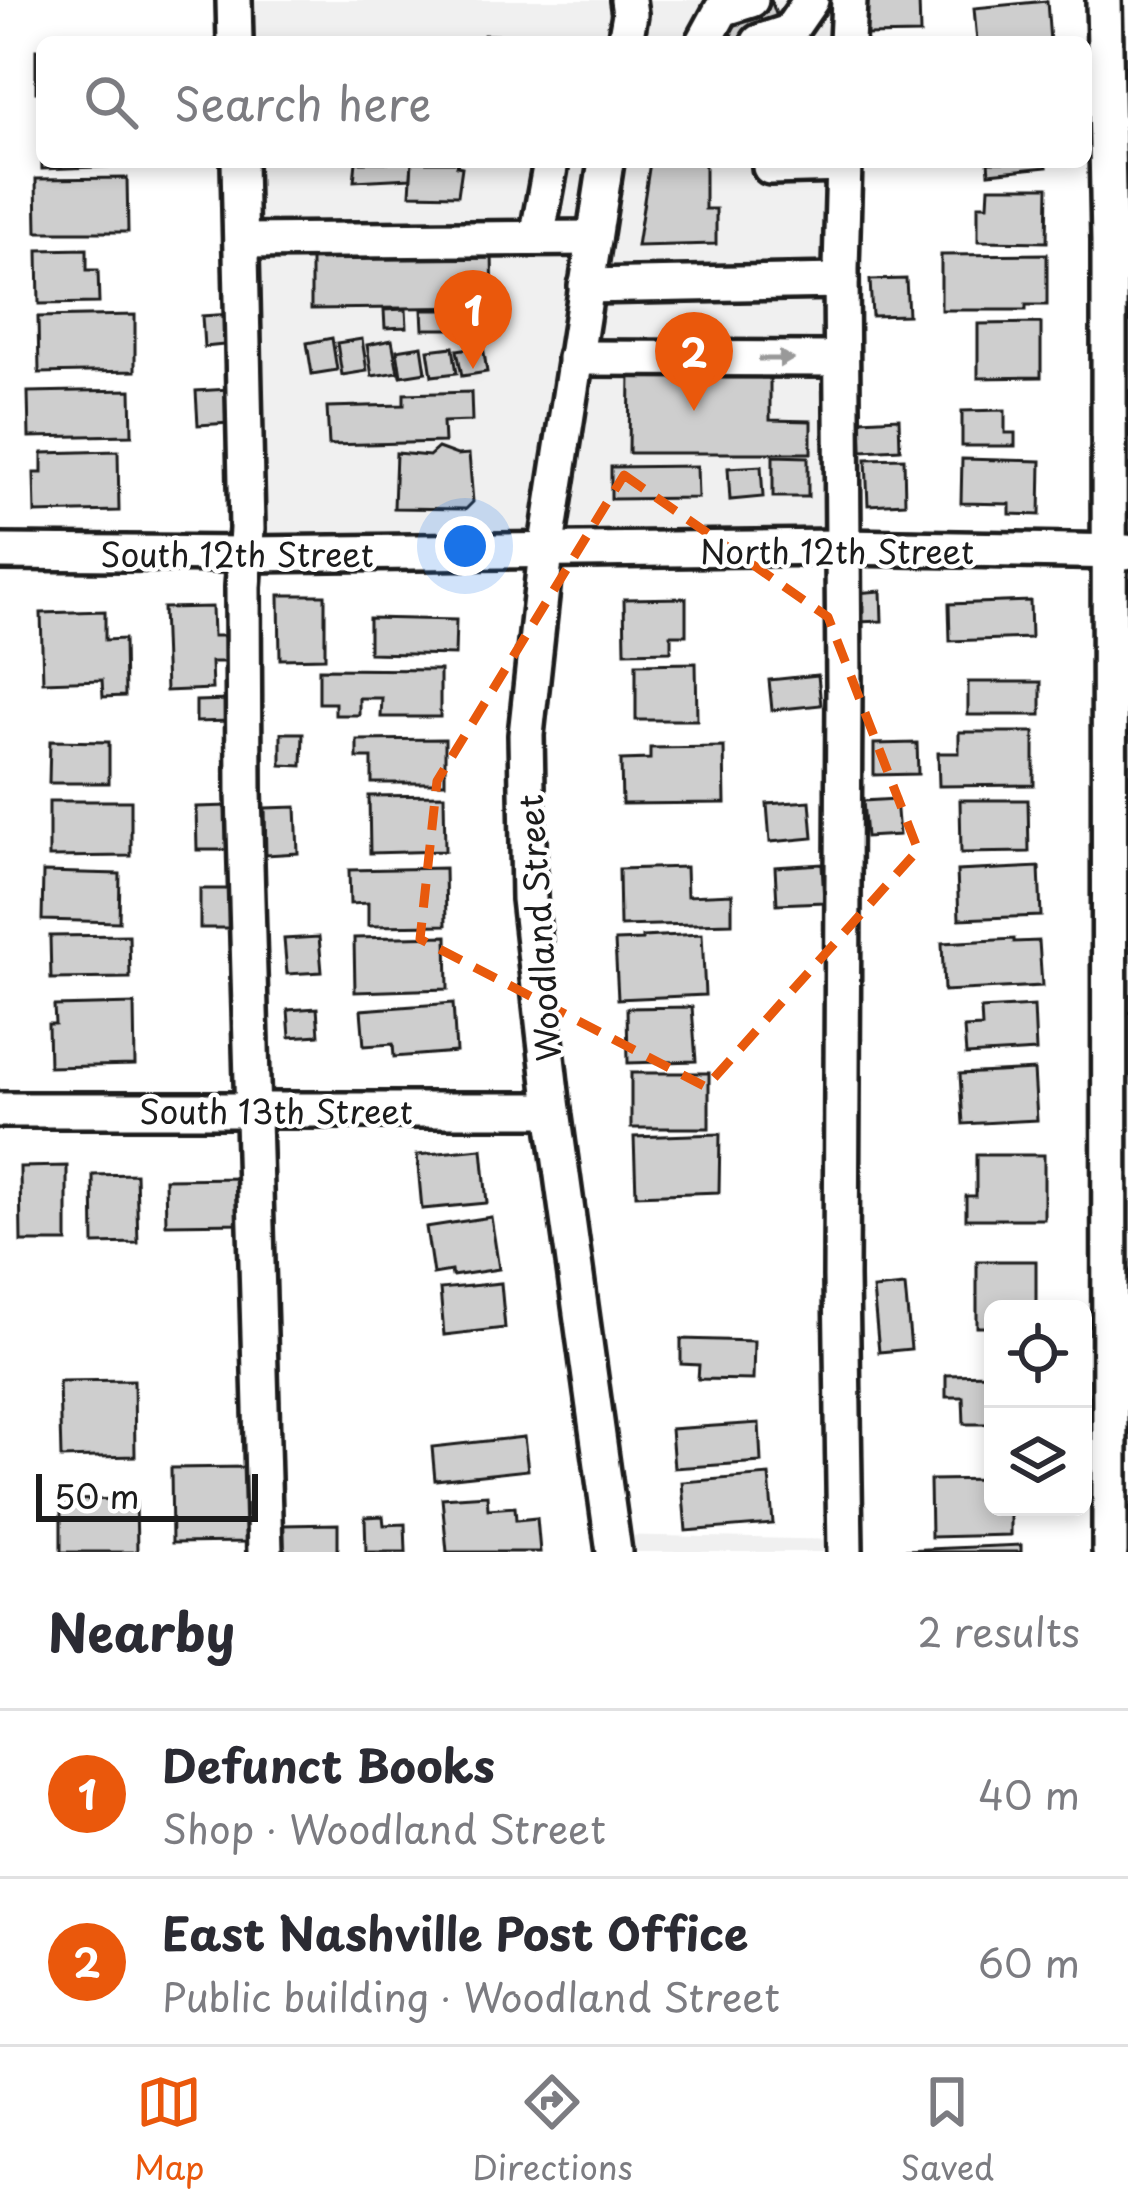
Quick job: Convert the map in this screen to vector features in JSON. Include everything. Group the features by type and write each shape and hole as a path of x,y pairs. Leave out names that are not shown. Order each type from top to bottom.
{"street":[{"path":"234,0 236,36"},
{"path":"626,36 628,0"},
{"path":"707,36 722,9 752,0"},
{"path":"777,36 789,32 810,0"},
{"path":"848,36 849,0"},
{"path":"1104,0 1118,241 1110,1552"},
{"path":"239,168 247,554 243,587 245,816 266,1552"},
{"path":"537,238 550,168"},
{"name":"Woodland Street","path":"605,168 545,551 526,736 529,899 614,1552"},
{"path":"844,168 844,1552"},
{"path":"242,241 594,238"},
{"path":"586,286 841,281"},
{"path":"575,358 841,358"},
{"name":"North 12th Street","path":"545,551 842,547 1118,552"},
{"name":"South 12th Street","path":"0,552 545,551"},
{"name":"South 13th Street","path":"0,1110 553,1111"}],"highlighted area":[{"path":"624,475 828,617 918,850 706,1087 420,939 437,781"}],"shaded area":[{"path":"234,0 849,0 847,36 235,36"},
{"path":"239,168 844,168 842,547 247,554"},
{"path":"612,1535 844,1540 845,1552 614,1552"}],"building":[{"path":"771,0 782,31 733,36 725,14"},
{"path":"864,0 919,0 920,34 865,35"},
{"path":"1047,1 1050,36 976,36 974,8"},
{"path":"355,168 412,168 411,178 354,181"},
{"path":"412,168 462,168 458,195 410,194"},
{"path":"649,168 705,168 705,209 716,209 716,244 637,246"},
{"path":"989,168 1037,168 989,173"},
{"path":"127,178 128,232 37,232 36,179"},
{"path":"989,187 1048,187 1047,242 978,241 978,205 988,205"},
{"path":"87,249 87,270 98,270 99,303 39,304 38,250"},
{"path":"492,252 493,307 311,309 311,253"},
{"path":"1047,254 1047,305 1026,305 1026,310 941,310 941,255"},
{"path":"906,279 908,315 872,316 870,280"},
{"path":"406,309 407,327 385,328 384,310"},
{"path":"422,310 485,310 485,329 423,329"},
{"path":"231,314 234,344 204,347 202,316"},
{"path":"135,315 135,371 39,373 38,317"},
{"path":"1041,323 1041,377 978,378 978,324"},
{"path":"332,338 337,370 312,374 307,343"},
{"path":"362,339 367,371 342,375 337,343"},
{"path":"392,340 398,372 372,376 367,345"},
{"path":"422,346 426,372 401,376 397,350"},
{"path":"483,346 487,372 462,376 457,350"},
{"path":"453,347 457,373 432,376 428,350"},
{"path":"630,370 770,371 770,420 811,421 811,453 629,453"},
{"path":"229,389 231,423 198,425 196,391"},
{"path":"131,390 132,435 29,437 28,392"},
{"path":"471,392 472,421 443,422 444,442 329,445 327,407 404,405 404,394"},
{"path":"1005,410 1005,433 1015,433 1015,446 962,446 962,411"},
{"path":"899,418 900,449 862,451 861,420"},
{"path":"438,448 469,454 473,502 466,509 394,508 396,453 429,456"},
{"path":"118,451 119,511 35,513 34,473 42,473 42,453"},
{"path":"773,456 808,457 808,497 773,497"},
{"path":"904,458 905,503 868,505 866,459"},
{"path":"962,459 1041,461 1040,515 1010,514 1010,504 961,503"},
{"path":"697,466 698,498 611,499 611,467"},
{"path":"761,466 763,497 730,500 728,468"},
{"path":"881,591 882,621 857,622 855,593"},
{"path":"279,595 325,595 325,658 280,659"},
{"path":"686,598 686,635 671,635 671,651 625,652 624,599"},
{"path":"1030,601 1031,638 950,641 949,604"},
{"path":"212,607 213,636 227,636 228,662 211,662 212,689 166,691 163,608"},
{"path":"105,611 105,640 124,639 125,696 103,697 102,680 43,682 41,613"},
{"path":"369,618 456,620 455,655 369,653"},
{"path":"696,663 697,720 636,720 636,664"},
{"path":"319,669 440,670 440,717 381,717 382,698 359,698 359,715 335,715 335,703 319,703"},
{"path":"818,675 821,705 772,710 769,680"},
{"path":"968,682 1041,682 1041,715 968,715"},
{"path":"230,700 230,721 196,722 196,701"},
{"path":"959,732 1034,732 1034,785 939,786 938,753 959,753"},
{"path":"281,733 303,733 302,766 281,765"},
{"path":"445,739 445,783 372,783 372,758 357,758 357,740"},
{"path":"50,741 109,742 109,783 49,783"},
{"path":"917,743 918,774 874,775 874,744"},
{"path":"724,747 725,803 622,804 621,760 650,759 650,748"},
{"path":"444,795 445,851 370,853 369,796"},
{"path":"896,799 899,835 866,837 863,801"},
{"path":"960,800 1028,800 1029,852 961,853"},
{"path":"49,801 131,801 131,856 49,857"},
{"path":"810,801 813,838 770,842 767,804"},
{"path":"230,806 230,850 197,850 196,807"},
{"path":"296,807 298,853 266,855 265,808"},
{"path":"822,864 824,902 777,904 775,867"},
{"path":"686,867 687,896 732,894 732,923 620,926 619,869"},
{"path":"1039,867 1041,916 959,919 957,871"},
{"path":"445,868 446,925 368,926 368,903 350,904 349,870"},
{"path":"43,872 120,874 119,922 42,920"},
{"path":"200,889 237,889 238,928 200,928"},
{"path":"702,934 705,995 618,999 615,941"},
{"path":"129,935 130,978 51,979 50,936"},
{"path":"447,936 448,989 355,992 354,938"},
{"path":"319,937 322,972 287,974 284,939"},
{"path":"1039,941 1042,986 944,991 942,943"},
{"path":"453,1003 456,1052 394,1057 393,1044 364,1046 361,1010"},
{"path":"134,1004 135,1065 49,1067 48,1024 55,1024 54,1006"},
{"path":"1034,1006 1036,1051 966,1055 964,1028 982,1027 981,1009"},
{"path":"692,1007 696,1061 628,1063 627,1008"},
{"path":"317,1008 319,1035 290,1037 288,1010"},
{"path":"1034,1070 1037,1120 963,1124 960,1074"},
{"path":"631,1073 709,1073 709,1128 631,1128"},
{"path":"720,1134 719,1192 636,1195 634,1137"},
{"path":"482,1149 487,1203 422,1209 417,1155"},
{"path":"976,1155 1044,1155 1044,1219 966,1219 966,1196 976,1196"},
{"path":"67,1166 67,1242 21,1242 20,1167"},
{"path":"136,1174 138,1243 94,1244 93,1175"},
{"path":"243,1178 244,1223 166,1224 165,1179"},
{"path":"491,1217 499,1269 433,1274 426,1227"},
{"path":"977,1261 1036,1261 1036,1300 984,1300 984,1327 977,1327"},
{"path":"501,1283 505,1328 444,1335 440,1289"},
{"path":"905,1286 911,1349 879,1352 873,1289"},
{"path":"681,1339 754,1341 753,1380 698,1379 699,1365 681,1364"},
{"path":"984,1374 984,1424 964,1424 963,1397 946,1397 946,1375"},
{"path":"134,1380 135,1456 61,1458 59,1381"},
{"path":"759,1423 761,1462 674,1468 671,1429"},
{"path":"524,1437 528,1470 435,1480 432,1447"},
{"path":"247,1467 248,1542 172,1543 171,1468"},
{"path":"769,1475 773,1524 686,1531 682,1482"},
{"path":"984,1479 984,1516 1010,1516 1010,1535 931,1537 930,1480"},
{"path":"487,1495 488,1509 515,1507 516,1520 537,1518 540,1552 447,1552 442,1498"},
{"path":"136,1499 137,1552 61,1552 61,1500"},
{"path":"383,1516 384,1525 405,1524 406,1552 366,1552 365,1517"},
{"path":"338,1524 338,1552 283,1552 283,1525"},
{"path":"1021,1545 1021,1552 904,1552 904,1550"}],"place":[{"name":"Defunct Books","path":"473,369"},
{"name":"East Nashville Post Office","path":"694,411"}]}
